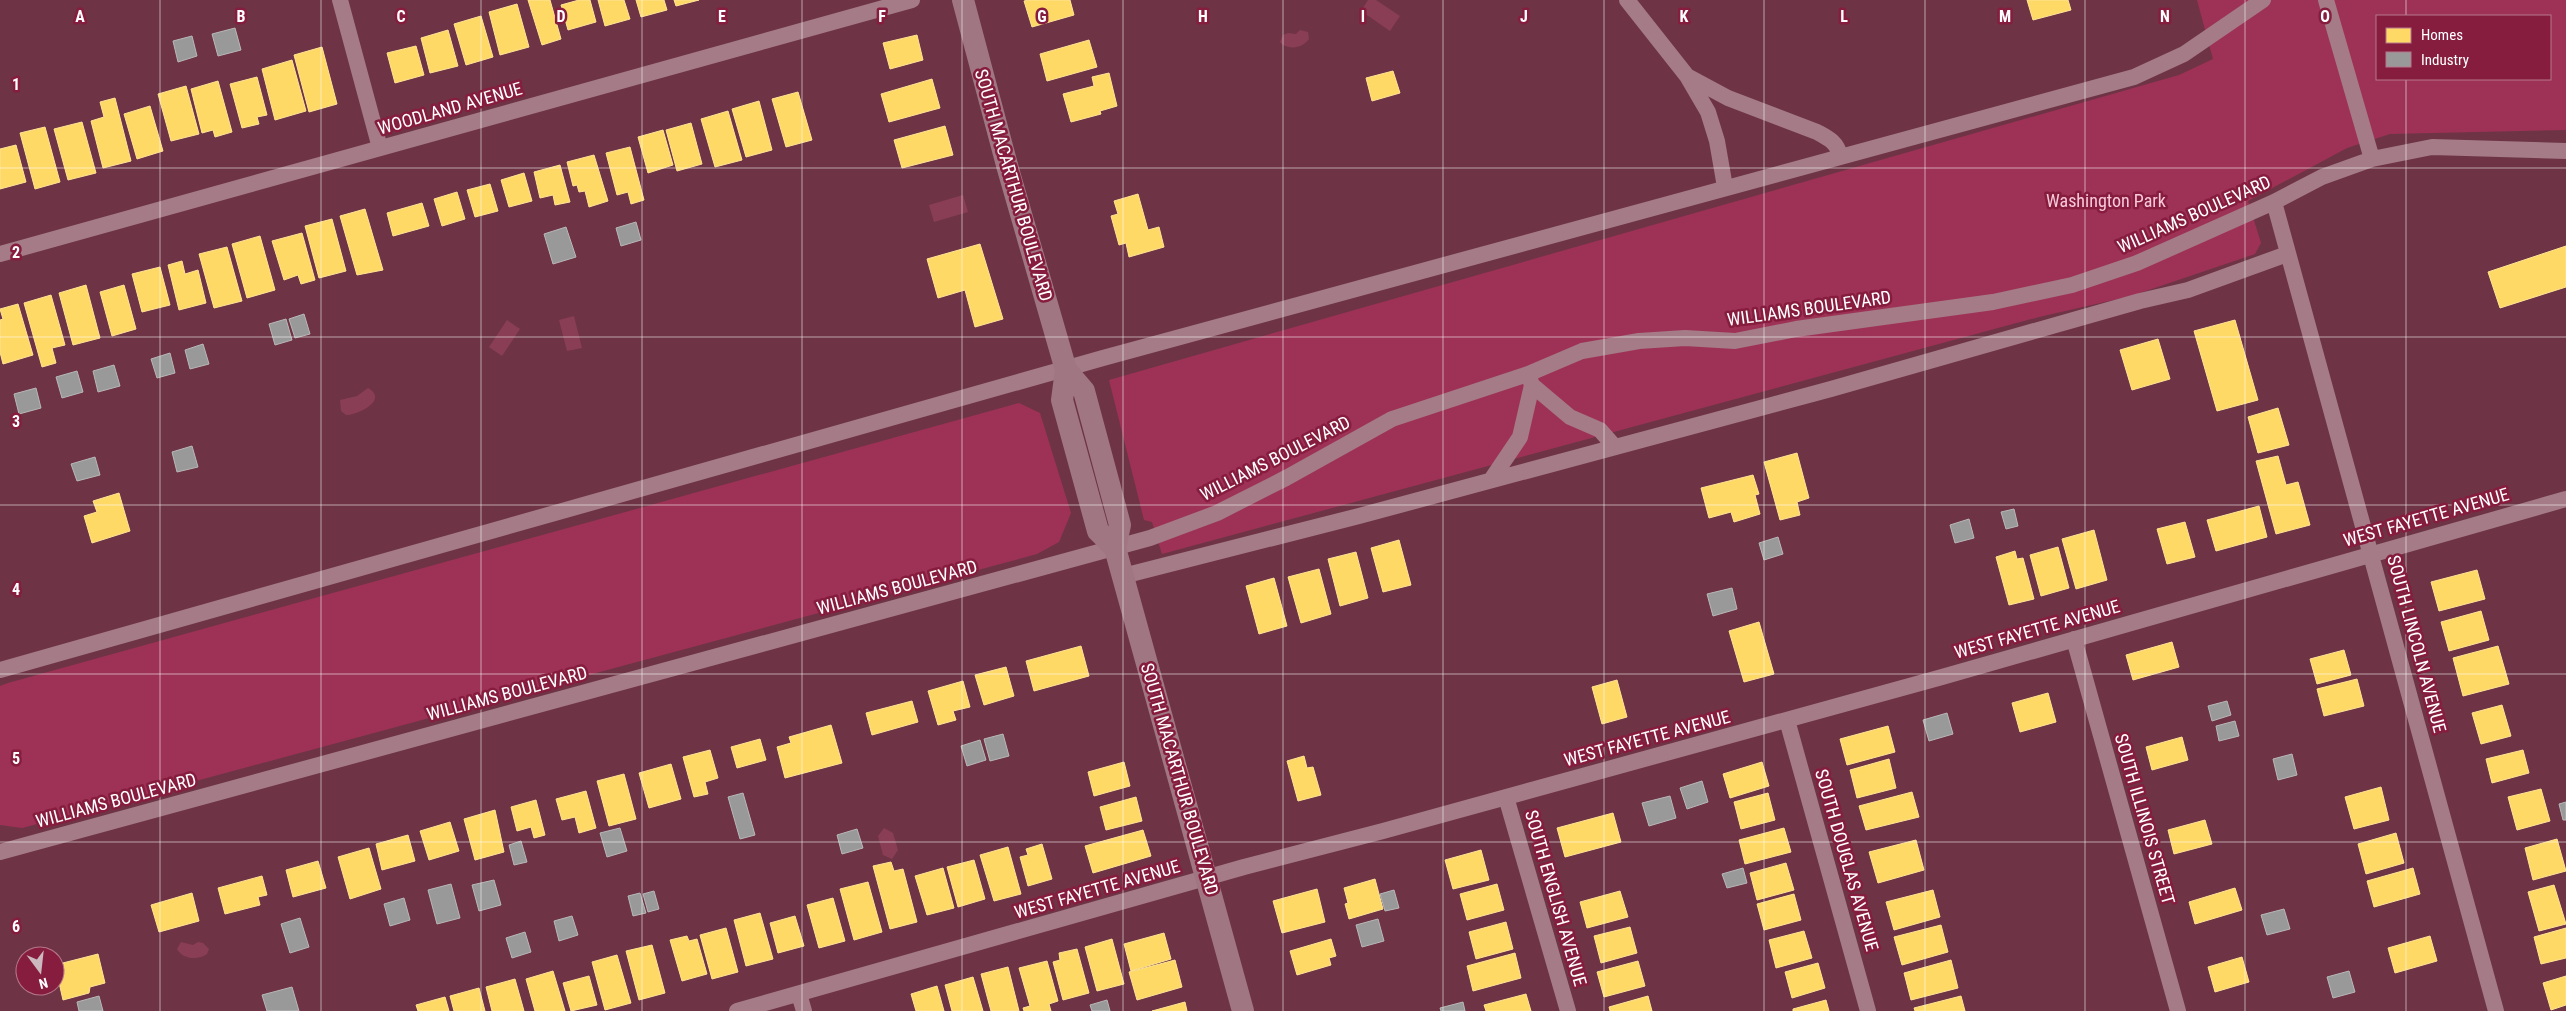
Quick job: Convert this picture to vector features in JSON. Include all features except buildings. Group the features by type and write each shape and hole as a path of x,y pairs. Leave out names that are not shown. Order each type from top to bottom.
{"main road":[{"name":"SOUTH MACARTHUR BOULEVARD","path":"963,0 1008,169 1066,370 1062,400 1098,531 1115,548 1208,878 1243,1011"}],"street":[{"path":"340,0 380,148"},
{"name":"WOODLAND AVENUE","path":"0,254 912,0"},
{"path":"1627,0 1687,76 1708,112 1717,141 1725,187"},
{"path":"0,670 1066,370 1725,187 2134,77 2184,54 2263,0"},
{"path":"2326,0 2372,159"},
{"path":"1687,76 1728,98 1824,135 1838,147 1840,156"},
{"name":"WILLIAMS BOULEVARD","path":"0,852 1150,538 1217,512 1286,478 1392,419 1530,379 1582,351 1639,341 1685,338 1735,340 1796,329 1993,302 2072,285 2137,263 2274,202 2322,177 2372,159 2432,147 2566,151"},
{"name":"SOUTH LINCOLN AVENUE","path":"2274,202 2372,553 2496,1011"},
{"path":"1123,576 1831,389 2140,301 2188,290 2287,254"},
{"path":"1530,379 1570,417 1600,430 1615,447"},
{"path":"1491,480 1520,437 1530,379"},
{"name":"WEST FAYETTE AVENUE","path":"737,1011 1208,878 1787,720 2566,499"},
{"name":"SOUTH ILLINOIS STREET","path":"2074,639 2178,1011"},
{"name":"SOUTH DOUGLAS AVENUE","path":"1787,720 1868,1011"},
{"name":"SOUTH ENGLISH AVENUE","path":"1506,797 1568,1011"},
{"path":"799,994 804,1011"}],"green space":[{"name":"Washington Park","path":"2197,0 2566,0 2566,130 2390,134 2347,148 2248,201 2261,243 2255,254 2131,296 2039,317 1162,554 1152,522 1144,520 1109,380 2179,75 2213,59"},
{"path":"1019,403 1040,413 1071,513 1059,542 1037,554 22,828 0,825 0,686"}],"shaded area":[{"path":"1368,0 1376,0 1400,16 1390,31 1361,11"},
{"path":"1300,30 1308,32 1309,39 1304,44 1298,47 1290,47 1280,42 1283,35 1288,33 1296,34"},
{"path":"963,195 968,212 934,222 929,205"},
{"path":"574,316 582,348 567,351 559,320"},
{"path":"507,320 520,329 502,356 489,347"},
{"path":"368,388 374,393 375,397 369,406 364,410 346,415 341,411 340,400 357,396"},
{"path":"884,828 893,833 898,850 892,859 883,855 878,836"},
{"path":"181,942 193,945 198,942 203,943 209,949 204,956 196,958 187,957 177,949"}]}
